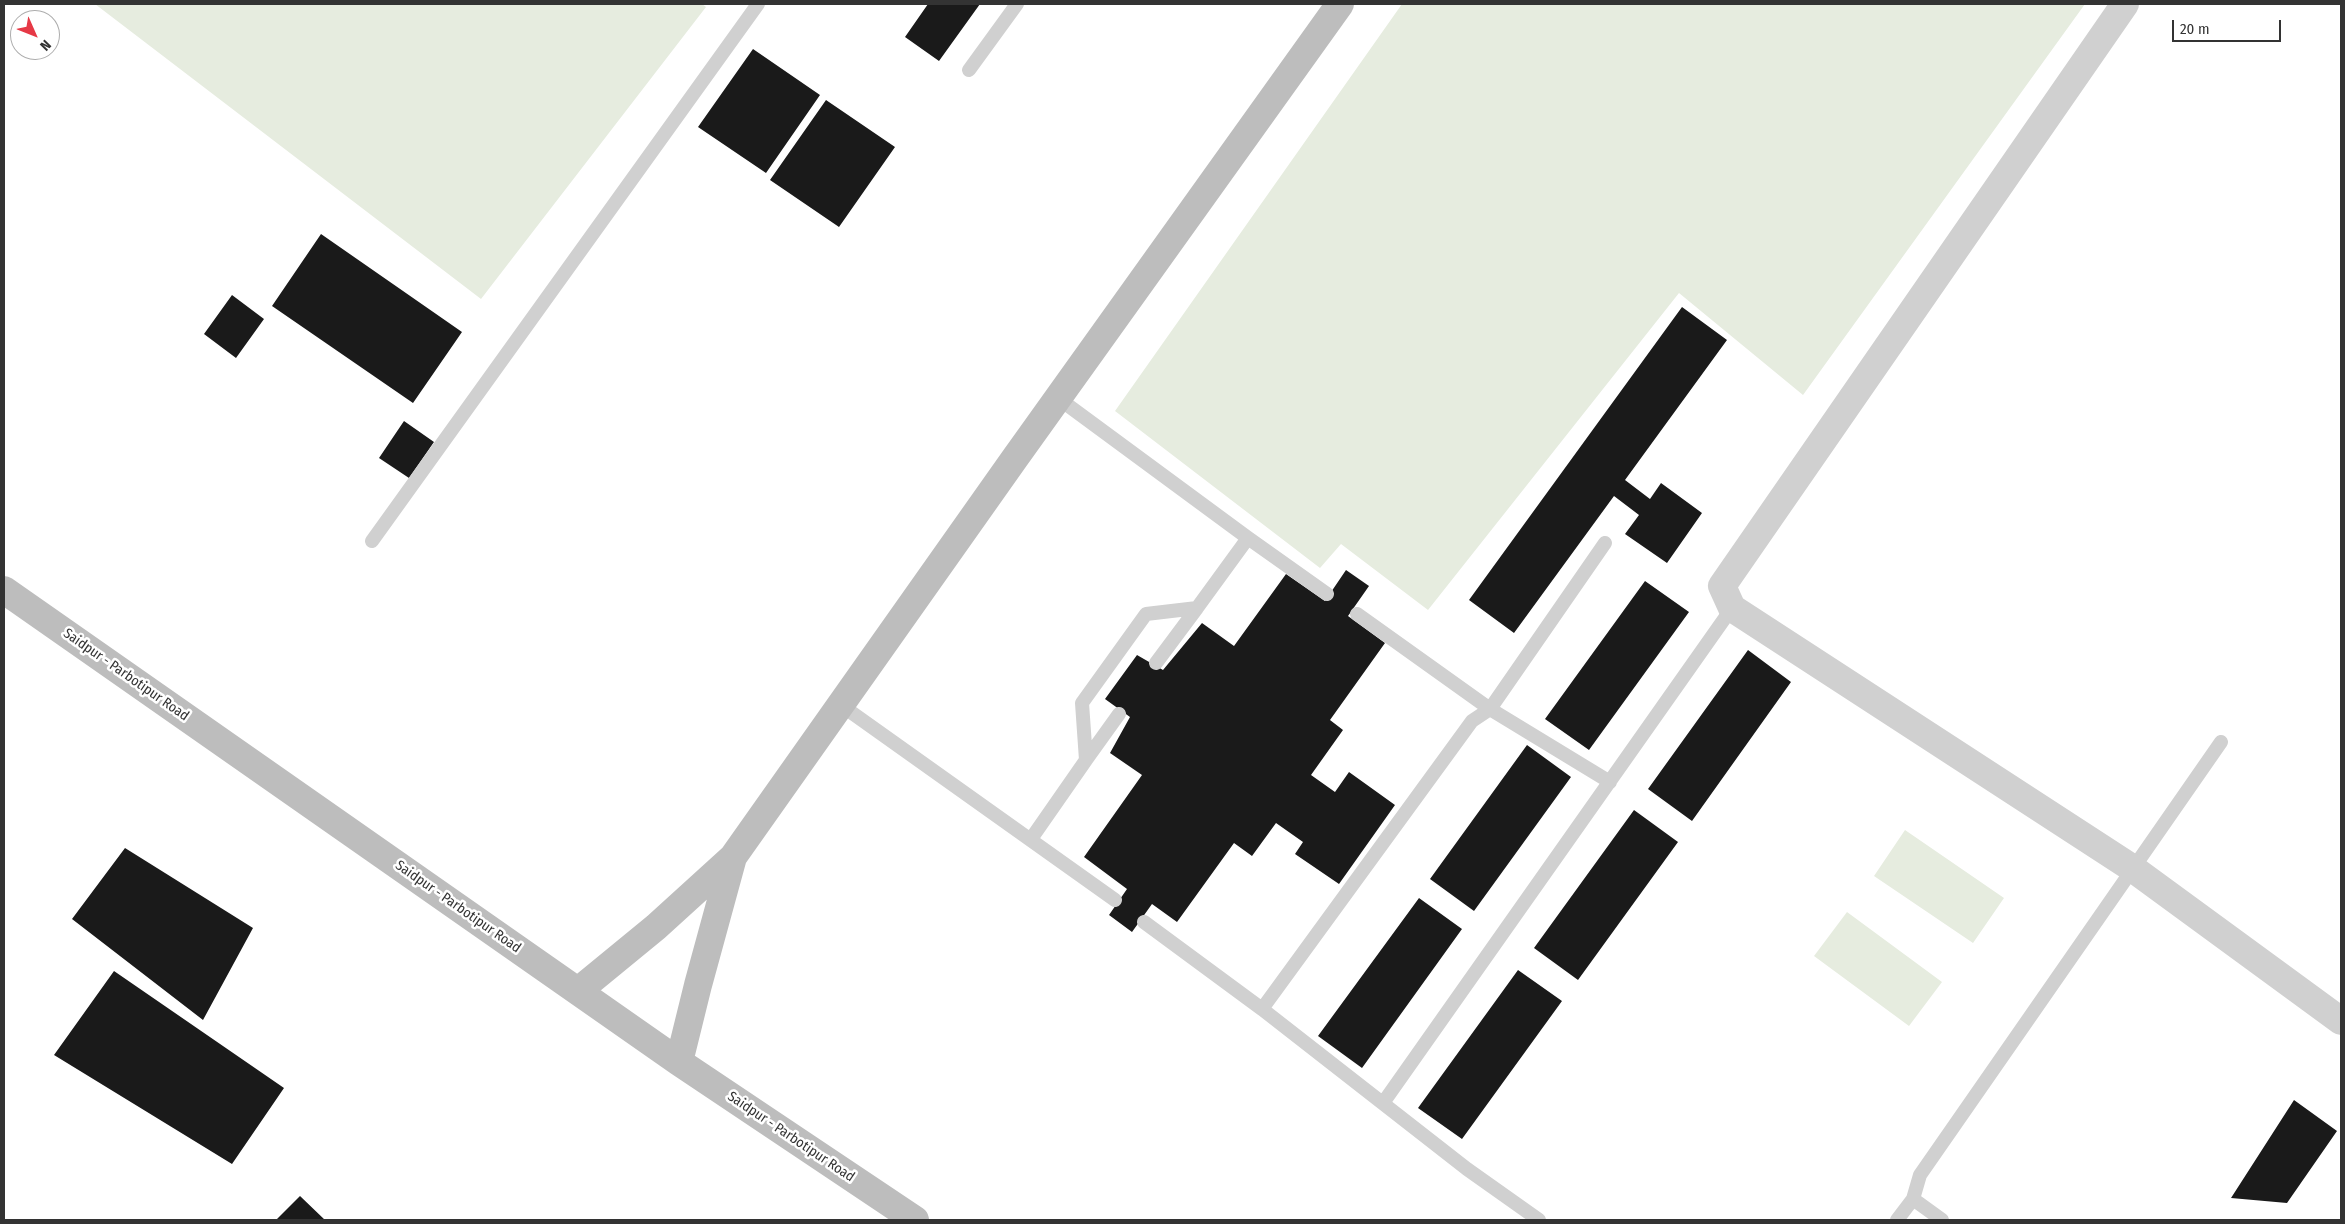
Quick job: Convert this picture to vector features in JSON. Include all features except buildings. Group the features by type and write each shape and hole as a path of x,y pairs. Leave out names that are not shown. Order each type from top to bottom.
{"street":[{"path":"578,991 656,927 734,856 1340,4"},
{"path":"2125,4 1722,586 1732,608 2132,868 2341,1021"},
{"name":"Saidpur - Parbotipur Road","path":"4,590 679,1062 915,1220"},
{"path":"679,1062 698,985 734,856"}],"lane":[{"path":"372,541 758,4"},
{"path":"969,70 1017,4"},
{"path":"1058,398 1327,594"},
{"path":"1156,663 1248,538"},
{"path":"1262,1009 1472,721 1490,709 1604,544"},
{"path":"1086,760 1082,703 1146,614 1197,608"},
{"path":"1383,1103 1732,608"},
{"path":"1357,614 1490,709 1610,782"},
{"path":"841,705 1115,900"},
{"path":"1031,839 1119,714"},
{"path":"1897,1220 1913,1199 1920,1175 2221,742"},
{"path":"1144,922 1262,1009 1467,1169 1539,1220"},
{"path":"1913,1199 1942,1220"}],"shaded area":[{"path":"95,4 702,4 706,7 481,299"},
{"path":"1402,4 2085,4 1803,395 1679,293 1428,610 1341,544 1320,568 1115,411"},
{"path":"1905,830 2004,898 1973,943 1874,876"},
{"path":"1847,912 1942,982 1909,1026 1814,956"}]}
